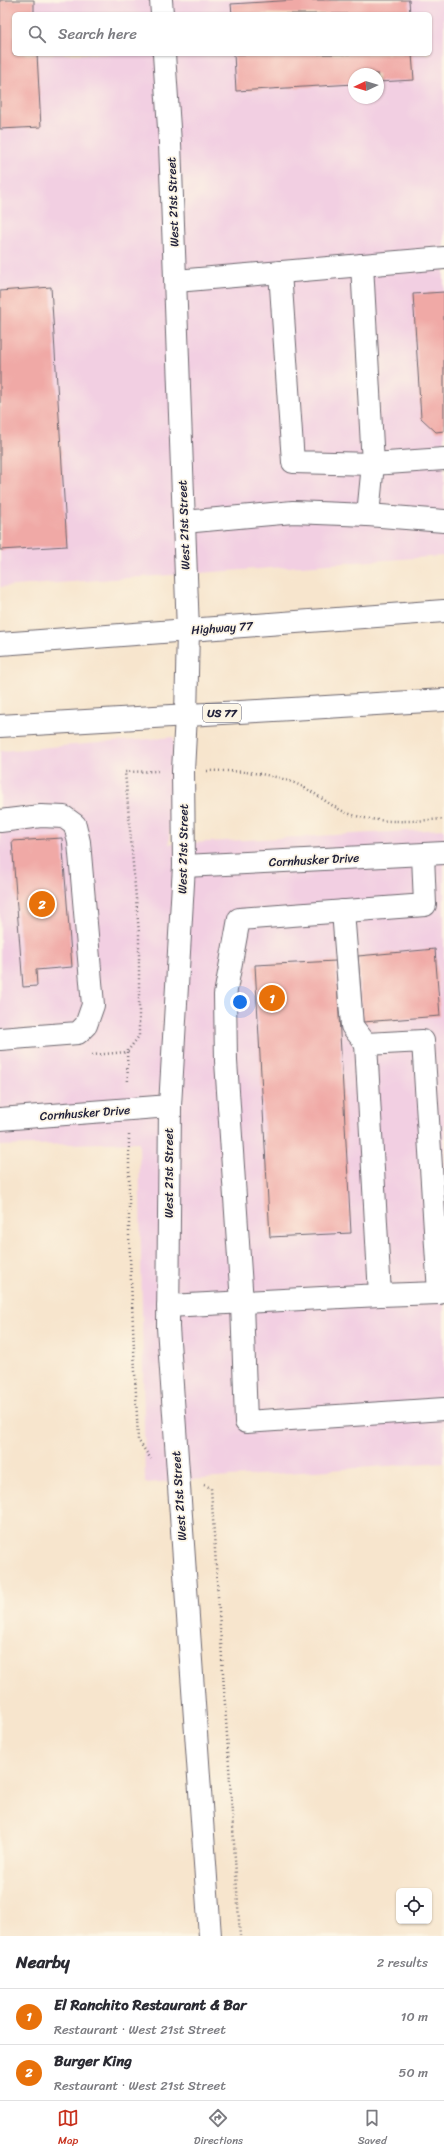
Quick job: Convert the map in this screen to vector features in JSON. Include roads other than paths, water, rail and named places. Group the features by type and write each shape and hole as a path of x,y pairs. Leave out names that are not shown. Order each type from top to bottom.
{"main road":[{"path":"161,0 162,12"},
{"name":"West 21st Street","path":"164,56 170,143 176,281 188,631 183,771 184,866 170,1106 168,1327 210,1936"},
{"path":"176,281 444,258"},
{"path":"362,265 373,464 368,515"},
{"path":"280,272 293,462 373,464 444,459"},
{"path":"184,522 293,512 368,515 444,521"},
{"name":"Highway 77","path":"0,644 444,611"},
{"name":"US 77","path":"0,726 444,700"},
{"path":"0,821 41,816 64,817 75,825 79,842 93,1004 86,1025 78,1033 0,1039"},
{"path":"433,854 426,905 239,919 225,995 226,1061 242,1302 246,1422 444,1409"},
{"name":"Cornhusker Drive","path":"184,866 433,854"},
{"path":"343,911 352,1026 366,1044 380,1295"},
{"path":"168,1306 439,1293 423,1040 366,1044"},
{"name":"Cornhusker Drive","path":"0,1119 170,1106"}],"place":[{"name":"Burger King","path":"42,904"},
{"name":"El Ranchito Restaurant & Bar","path":"272,998"}]}
